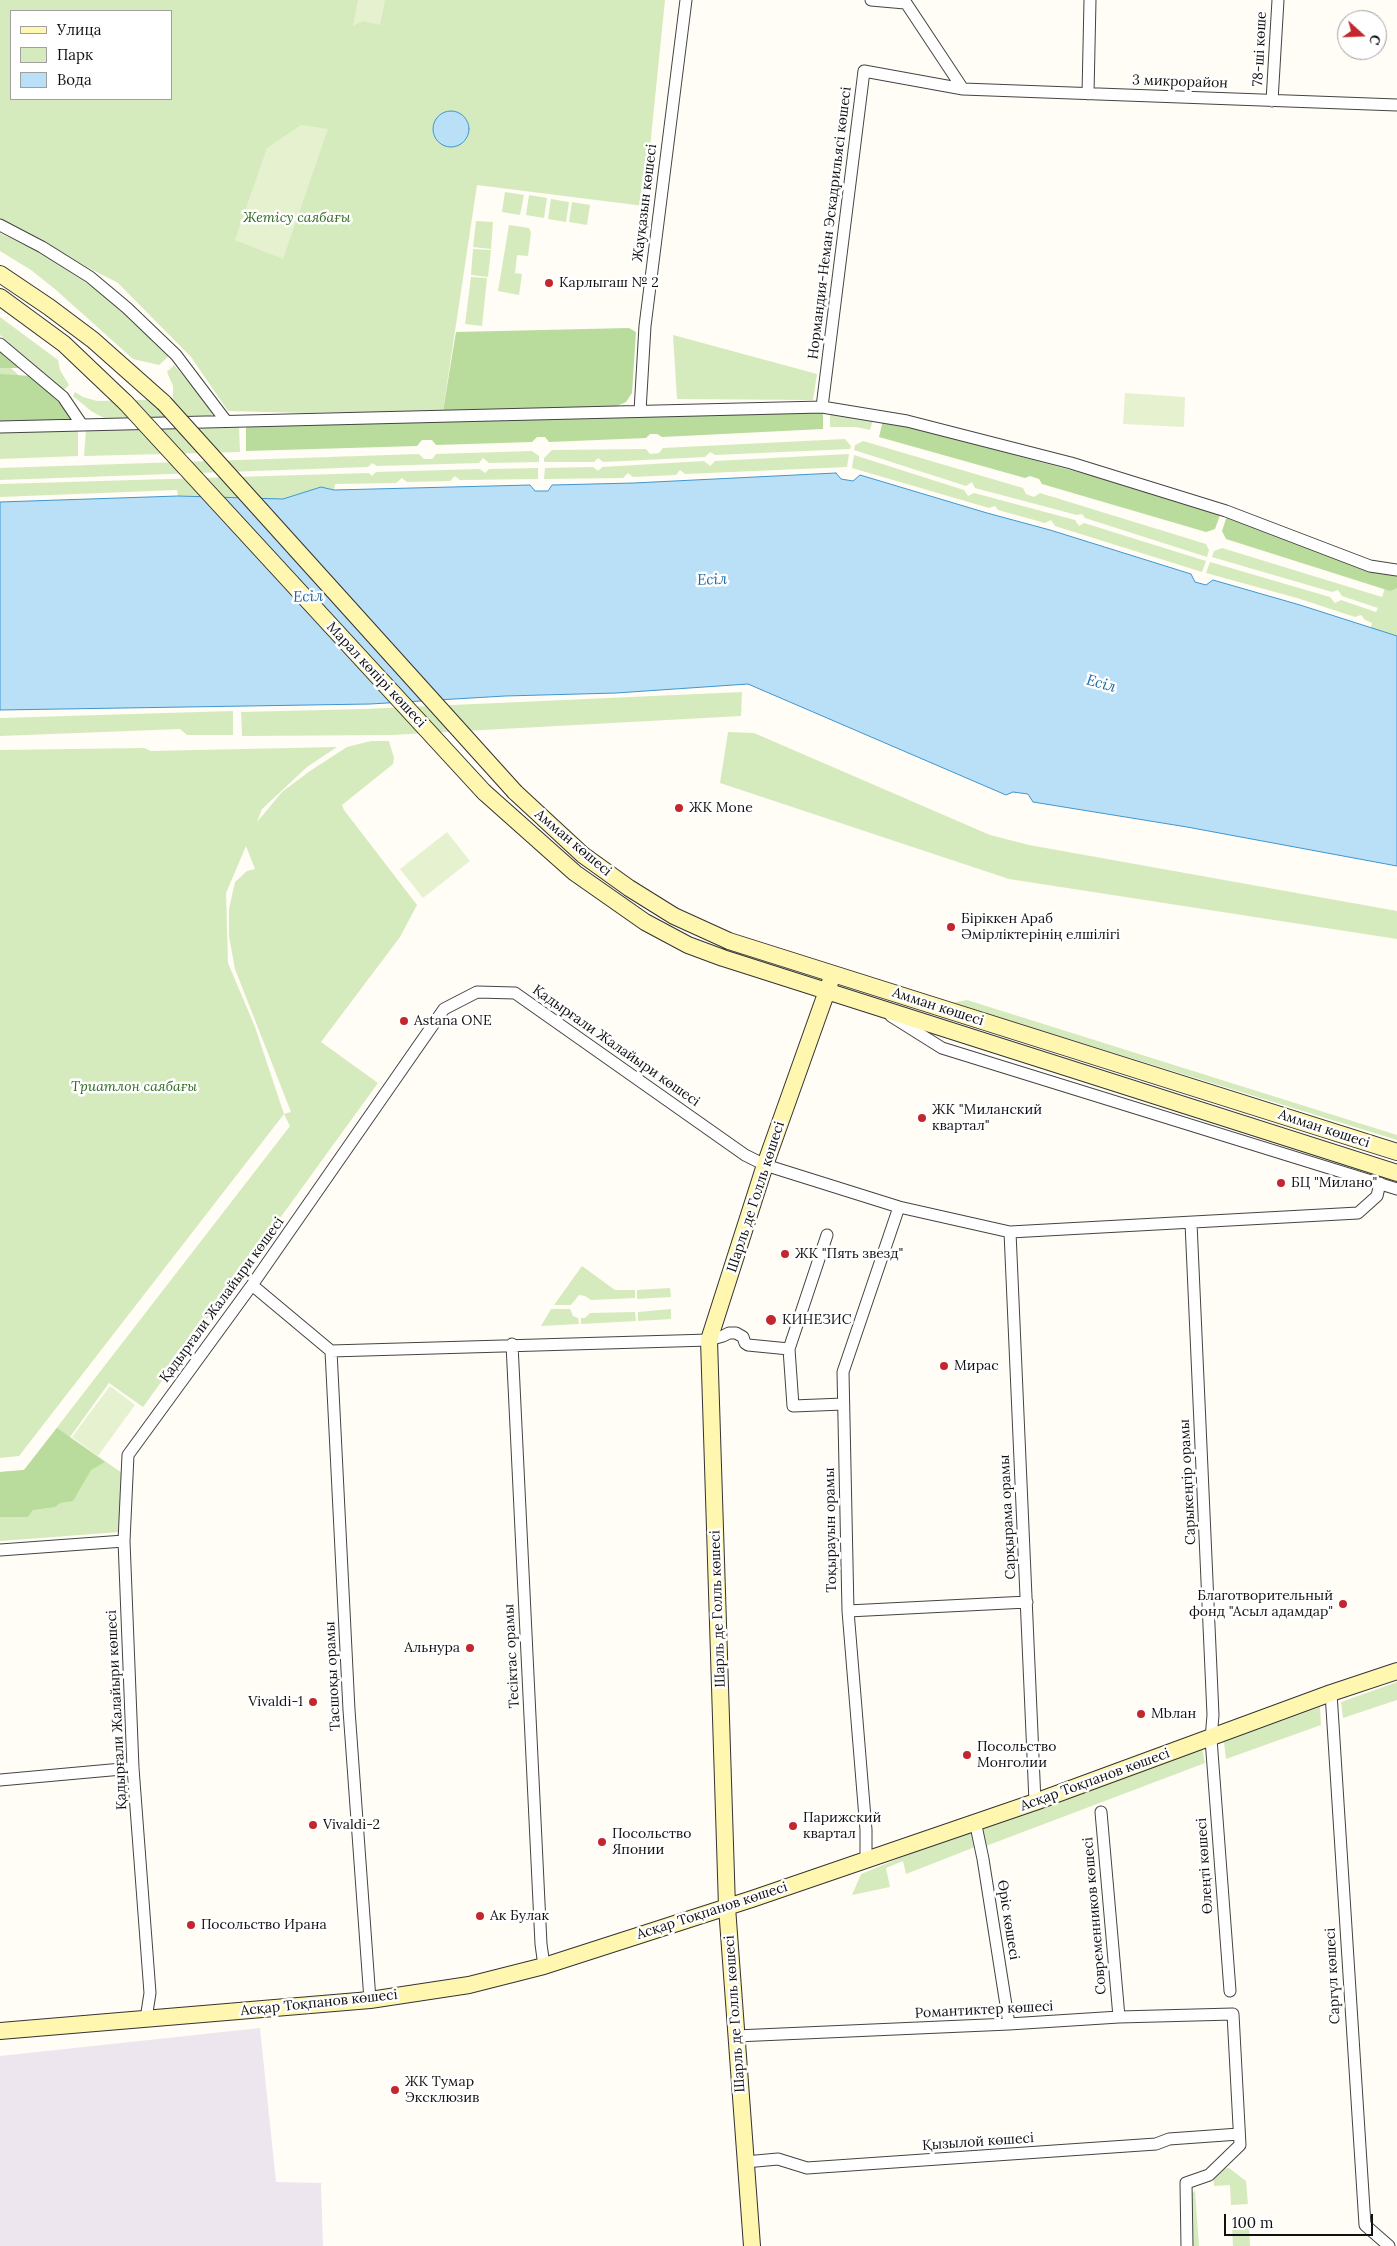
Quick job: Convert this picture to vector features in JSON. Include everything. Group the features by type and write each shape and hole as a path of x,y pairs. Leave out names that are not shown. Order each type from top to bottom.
{"main road":[{"name":"Марал көпірі көшесі","path":"0,274 86,335 164,403 515,792"},
{"name":"Марал көпірі көшесі","path":"0,297 64,344 126,403 484,792"},
{"name":"Амман көшесі","path":"484,792 575,873 645,922 688,945 826,991 1397,1173"},
{"name":"Амман көшесі","path":"515,792 583,855 674,916 730,941 1397,1152"},
{"name":"Шарль де Голль көшесі","path":"752,2246 727,1907 709,1340 765,1165 833,974"},
{"name":"Асқар Тоқпанов көшесі","path":"0,2031 370,2000 469,1985 544,1966 727,1907 1035,1802 1331,1693 1397,1671"}],"street":[{"name":"Жауқазын көшесі","path":"640,411 645,326 686,0"},
{"path":"871,0 904,2 963,89"},
{"path":"1088,94 1090,0"},
{"name":"78-ші көше","path":"1272,101 1278,0"},
{"name":"Нормандия-Неман Эскадрильясі көшесі","path":"822,407 864,71 963,89"},
{"name":"3 микрорайон","path":"963,89 1397,105"},
{"path":"0,225 42,247 90,277 127,308 176,356 226,421"},
{"path":"0,344 63,397 82,425"},
{"path":"0,426 822,407 907,421 1071,463 1226,511 1370,566 1397,570"},
{"name":"Қадырғали Жалайыри көшесі","path":"146,2019 150,1993 133,1768 124,1541 128,1455 252,1285 444,1009 478,992 515,993 745,1154 765,1165 899,1207 1010,1232 1358,1213 1378,1196 1380,1183"},
{"name":"Амман көшесі","path":"870,1004 942,1048 1397,1189"},
{"name":"Тоқырауын орамы","path":"866,1860 866,1830 848,1610 843,1372 899,1207"},
{"name":"Сарыкеңгір орамы","path":"1191,1223 1214,1715 1210,1739"},
{"name":"Сарқырама орамы","path":"1010,1232 1035,1802"},
{"path":"827,1235 790,1349 793,1406 844,1404"},
{"path":"252,1285 332,1351 512,1344 709,1340 729,1333 736,1333 743,1337 748,1345 790,1349"},
{"name":"Тесіктас орамы","path":"512,1344 541,1944 544,1966"},
{"name":"Тасшоқы орамы","path":"332,1351 349,1710 370,2000"},
{"path":"0,1550 124,1541"},
{"path":"848,1610 1027,1602"},
{"name":"Саргүл көшесі","path":"1331,1693 1365,2226 1389,2246"},
{"name":"Өлеңті көшесі","path":"1210,1739 1230,1991"},
{"path":"0,1780 133,1768"},
{"name":"Современников көшесі","path":"1101,1812 1119,2017"},
{"name":"Өріс көшесі","path":"975,1821 983,1859 1009,2024"},
{"name":"Романтиктер көшесі","path":"736,2036 1009,2024 1119,2017 1233,2014 1240,2140"},
{"name":"Қызылой көшесі","path":"745,2162 778,2159 807,2168 1156,2144 1169,2139 1213,2136 1240,2140"},
{"path":"1187,2246 1186,2183 1209,2174 1240,2140"}],"shaded area":[{"path":"260,2028 276,2182 321,2183 323,2246 0,2246 0,2056"}],"green space":[{"name":"Жетісу саябағы","path":"0,0 665,0 644,206 477,185 443,411 305,413 228,411 191,357 118,283 37,238 0,221"},
{"path":"358,0 385,0 380,25 363,21 353,26"},
{"path":"301,125 328,129 283,259 235,240 267,148"},
{"path":"505,192 524,195 520,215 502,212"},
{"path":"529,195 547,198 544,218 526,215"},
{"path":"551,199 569,202 566,222 548,219"},
{"path":"572,202 590,205 587,225 569,222"},
{"path":"476,221 493,222 491,249 473,247"},
{"path":"509,225 529,228 531,232 528,256 517,255 515,273 522,274 519,295 498,291"},
{"path":"0,233 39,252 91,286 127,315 169,356 159,365 133,359 56,290 31,270 0,251"},
{"path":"473,249 491,250 488,277 471,275"},
{"path":"471,277 487,278 482,326 465,324"},
{"path":"0,317 58,360 60,370 69,385 64,390 0,335"},
{"path":"629,328 636,332 632,393 626,402 617,406 443,411 456,332"},
{"path":"673,335 817,374 813,400 677,399"},
{"path":"0,351 22,368 0,368"},
{"path":"0,358 78,430 78,456 0,459"},
{"path":"174,365 213,411 211,417 104,418 91,411 73,396 75,392 83,397 97,401 173,399 173,386 167,372"},
{"path":"0,374 31,376 70,413 70,419 0,421"},
{"path":"1125,393 1185,397 1184,427 1123,424"},
{"path":"823,412 823,429 662,437 657,434 650,434 646,438 549,442 545,437 537,437 532,442 436,445 432,440 422,440 417,446 246,451 246,426"},
{"path":"830,413 873,420 870,430 856,427 830,427"},
{"path":"883,420 1153,492 1220,515 1215,529 1206,532 1042,484 1039,479 1030,476 1025,478 879,437"},
{"path":"239,426 240,452 84,456 86,430"},
{"path":"845,439 851,446 850,449 715,455 710,452 705,457 603,462 598,458 594,462 544,462 544,458 552,450 646,449 650,454 659,453 663,448"},
{"path":"863,441 1023,488 1026,494 1034,497 1040,493 1206,544 1209,550 1207,557 1085,518 1082,514 1077,515 975,488 972,482 966,486 854,450 855,445"},
{"path":"532,451 539,456 539,462 489,463 483,458 479,463 377,466 372,463 368,467 0,480 0,468 419,454 424,459 432,459 436,454"},
{"path":"849,454 847,467 685,474 680,470 676,475 633,477 628,473 623,478 544,479 545,468 593,467 598,471 602,467 704,461 710,466 715,461"},
{"path":"854,455 964,490 968,496 974,493 1075,520 1079,526 1084,523 1206,561 1202,572 1055,526 1051,520 1045,523 998,510 995,506 989,508 852,468"},
{"path":"538,468 538,479 460,480 455,476 450,481 407,482 402,478 396,483 335,484 334,490 321,487 283,499 178,496 177,490 0,497 0,484 369,473 372,476 376,472 480,469 485,473 489,469"},
{"path":"1227,516 1369,572 1397,575 1397,588 1390,591 1226,539 1222,531"},
{"path":"1222,548 1382,597 1388,579 1397,580 1397,636 1371,628 1372,623 1365,620 1361,615 1355,617 1297,598 1206,573 1210,562 1330,597 1335,603 1341,600 1376,612 1378,608 1342,596 1338,590 1332,592 1212,557 1214,551"},
{"path":"742,692 741,716 391,735 242,736 241,712 364,709"},
{"path":"233,711 233,735 187,735 180,729 0,736 0,718"},
{"path":"728,732 754,733 990,835 1029,845 1397,911 1397,939 1009,879 720,783"},
{"name":"Триатлон саябағы","path":"371,741 389,741 394,758 393,764 342,805 417,905 400,937 321,1042 378,1083 143,1407 109,1383 70,1437 125,1475 120,1532 0,1541 0,1472 24,1470 290,1126 284,1114 19,1456 0,1458 0,750 144,748 151,751 337,747 307,767 262,809 257,822 282,792 347,747","holes":["246,846 255,869 247,871 235,882 229,909 229,936 235,969 291,1112 284,1114 255,1027 228,963 226,893"]},
{"path":"447,832 470,861 423,898 400,869"},
{"path":"967,1000 1397,1135 1397,1140 952,1003"},
{"path":"582,1266 615,1290 635,1290 635,1298 591,1300 579,1295 571,1305 554,1305"},
{"path":"670,1288 671,1297 637,1299 637,1290"},
{"path":"551,1309 570,1309 573,1316 578,1318 579,1324 541,1326"},
{"path":"671,1309 671,1319 638,1321 638,1312"},
{"path":"635,1312 636,1321 581,1324 581,1318 585,1318 590,1313"},
{"path":"110,1386 135,1405 98,1456 72,1437"},
{"path":"57,1428 105,1462 91,1470 73,1501 60,1503 55,1507 33,1510 28,1517 0,1517 0,1472 24,1470"},
{"path":"1397,1682 1397,1700 1343,1718 1341,1702"},
{"path":"1320,1707 1321,1725 1226,1759 1224,1742"},
{"path":"1202,1748 1205,1763 986,1846 981,1826"},
{"path":"971,1829 975,1847 906,1874 903,1861 886,1868 890,1887 852,1895 861,1874"},
{"path":"1229,2168 1246,2181 1248,2204 1231,2205 1230,2185 1214,2186 1213,2175 1216,2169"},
{"path":"1195,2191 1199,2246 1189,2246 1186,2198"},
{"path":"1232,2225 1249,2225 1250,2246 1233,2246"}],"water":[{"path":"451,111 464,116 469,129 464,142 451,147 438,142 433,129 438,116"},
{"name":"Есіл","path":"836,473 841,479 853,481 860,475 1050,530 1191,574 1195,582 1206,585 1213,580 1397,636 1397,866 1187,827 1033,802 1028,794 1013,792 1006,795 748,684 616,693 505,696 370,704 0,710 0,502 178,496 283,499 321,487 334,490 530,485 535,491 548,491 552,485"}],"place":[{"name":"Карлыгаш № 2","path":"549,283"},
{"name":"ЖК Mone","path":"679,808"},
{"name":"Біріккен Араб Әмірліктерінің елшілігі","path":"951,927"},
{"name":"Astana ONE","path":"404,1021"},
{"name":"ЖК \"Миланский квартал\"","path":"922,1118"},
{"name":"БЦ \"Милано\"","path":"1281,1183"},
{"name":"ЖК \"Пять звезд\"","path":"785,1254"},
{"name":"КИНЕЗИС","path":"771,1320"},
{"name":"Мирас","path":"944,1366"},
{"name":"Благотворительный фонд \"Асыл адамдар\"","path":"1343,1604"},
{"name":"Альнура","path":"470,1648"},
{"name":"Vivaldi-1","path":"313,1702"},
{"name":"Мbлан","path":"1141,1714"},
{"name":"Посольство Монголии","path":"967,1755"},
{"name":"Vivaldi-2","path":"313,1825"},
{"name":"Парижский квартал","path":"793,1826"},
{"name":"Посольство Японии","path":"602,1842"},
{"name":"Ак Булак","path":"480,1916"},
{"name":"Посольство Ирана","path":"191,1925"},
{"name":"ЖК Тумар Эксклюзив","path":"395,2090"}]}
